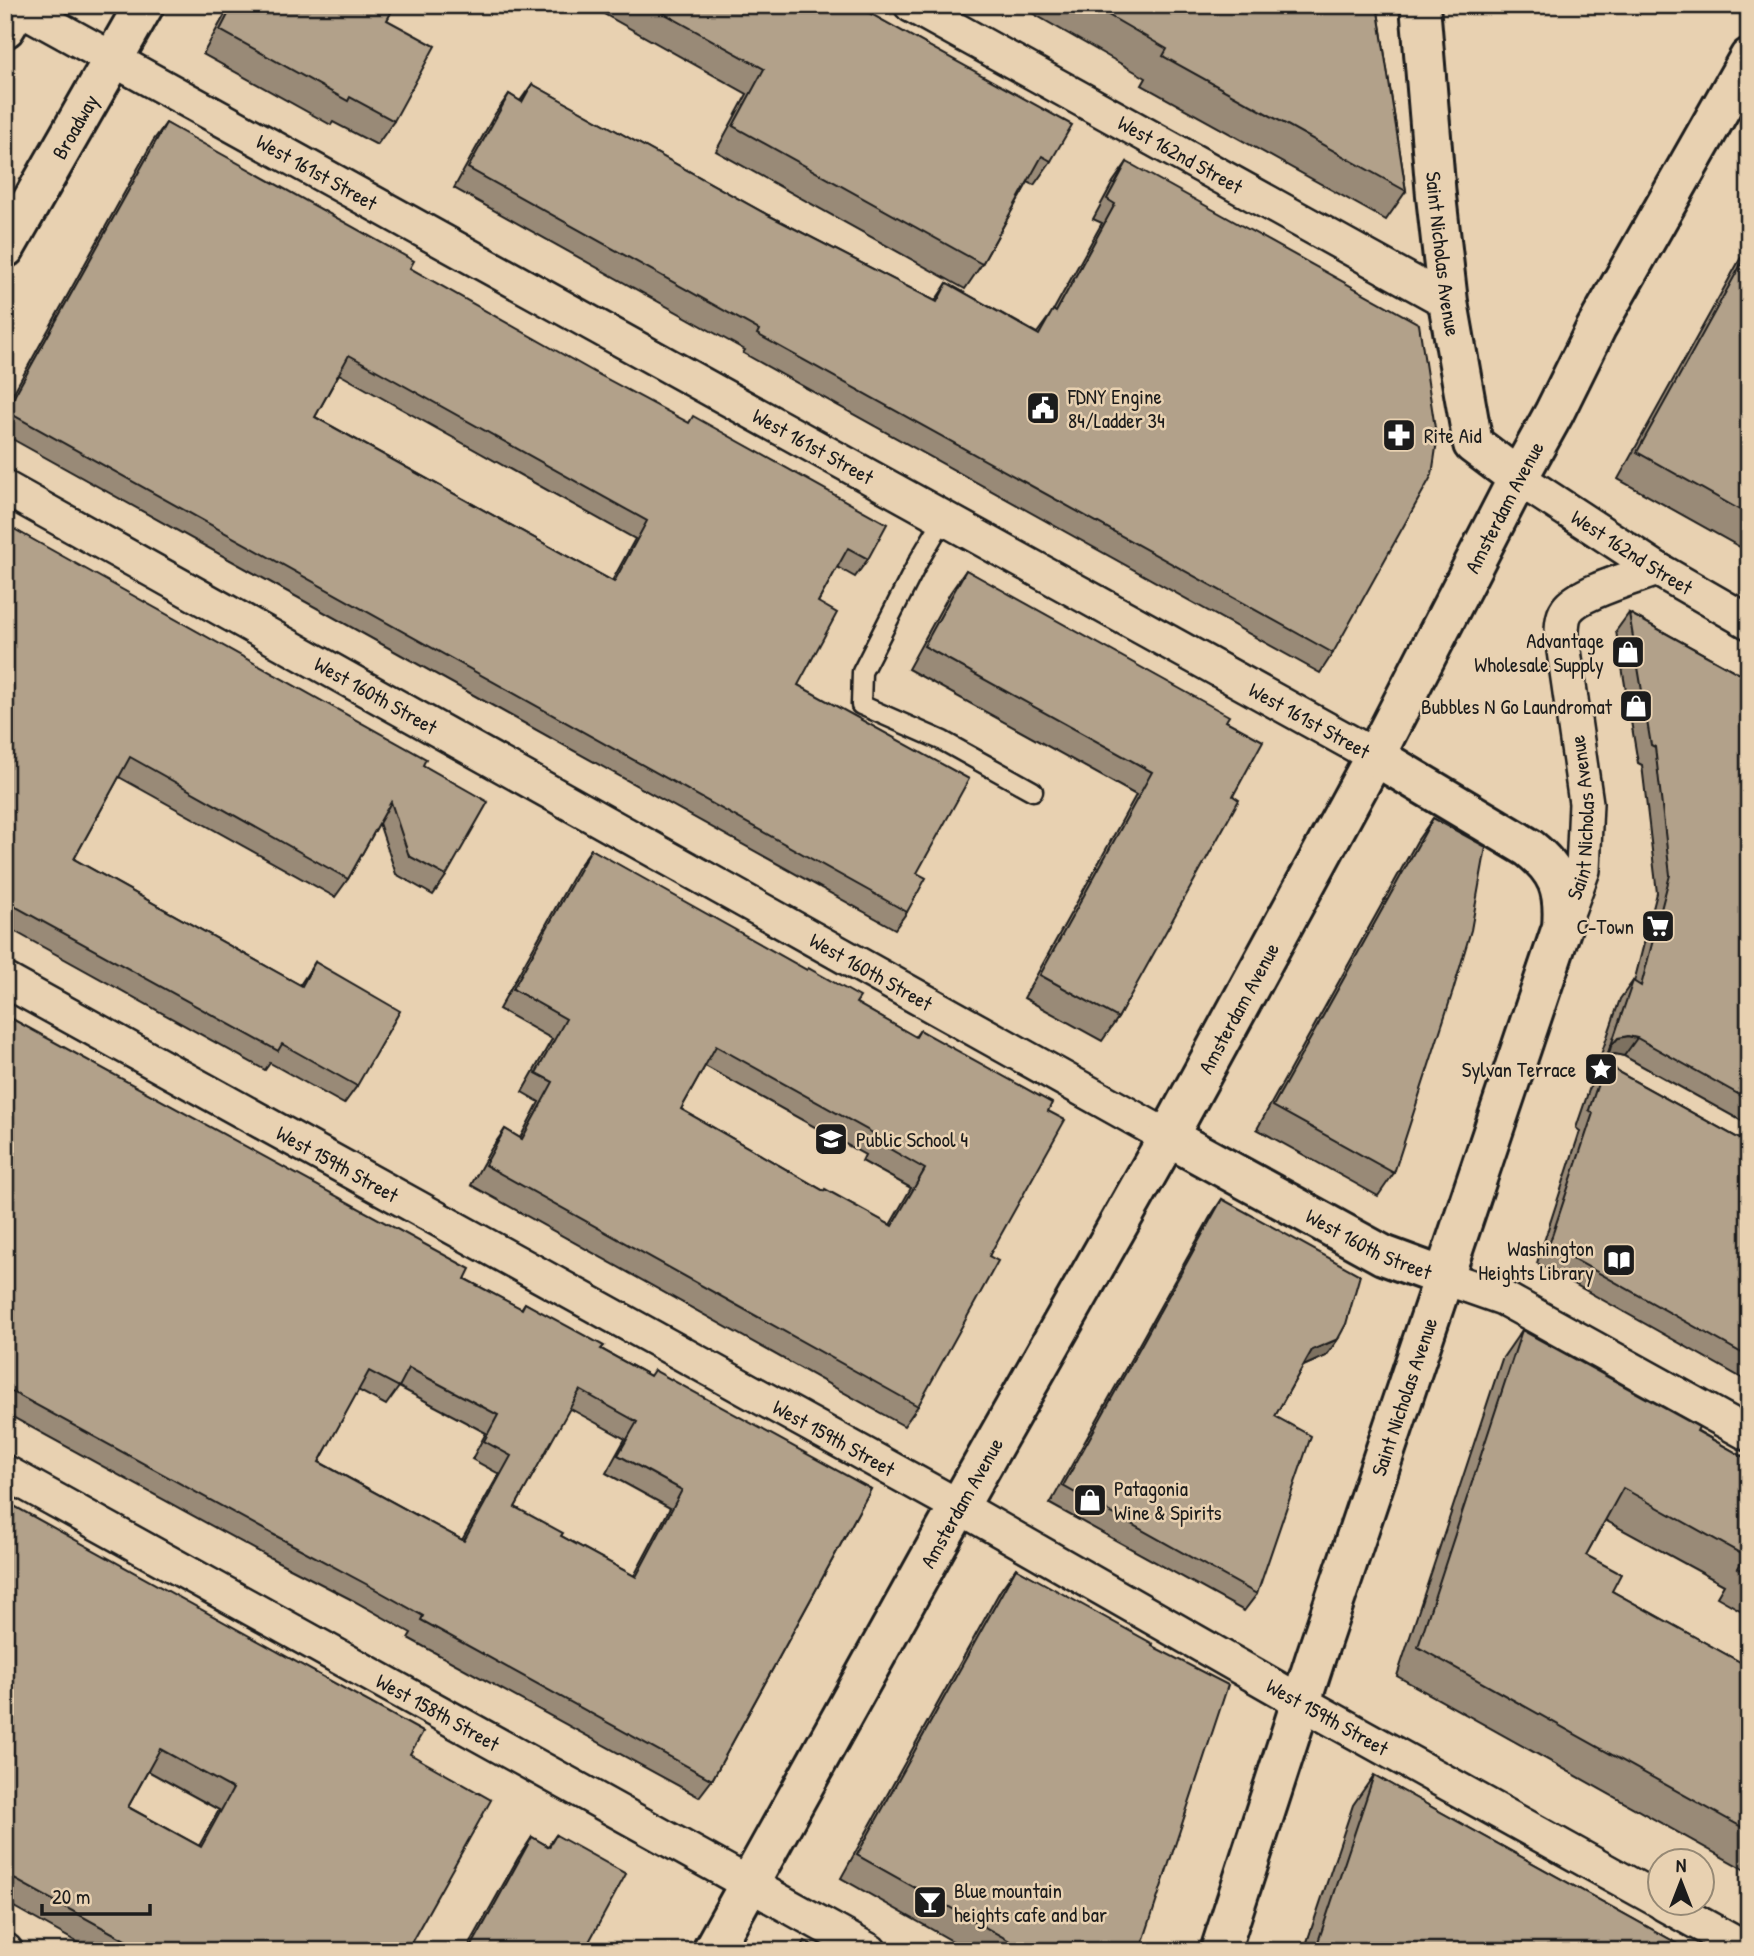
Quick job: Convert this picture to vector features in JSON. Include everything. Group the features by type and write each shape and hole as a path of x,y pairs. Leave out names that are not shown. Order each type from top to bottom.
{"main road":[{"name":"Broadway","path":"5,248 144,5"},
{"name":"Saint Nicholas Avenue","path":"1420,5 1448,302 1473,444 1518,478"},
{"name":"Amsterdam Avenue","path":"712,1951 1168,1137 1376,756 1596,328 1749,58"},
{"name":"West 161st Street","path":"1376,756 1529,848 1543,860 1557,878 1563,908 1562,927"},
{"name":"Saint Nicholas Avenue","path":"1220,1951 1562,927"},
{"name":"West 160th Street","path":"1168,1137 1383,1255 1443,1277"}],"street":[{"name":"West 162nd Street","path":"911,5 1448,302"},
{"name":"West 161st Street","path":"14,11 113,59 1376,756"},
{"name":"West 162nd Street","path":"1518,478 1657,569 1749,622"},
{"name":"West 160th Street","path":"5,488 1168,1137"},
{"name":"Saint Nicholas Avenue","path":"1562,927 1583,870 1586,803 1562,637 1566,610 1589,594 1657,569"},
{"name":"West 159th Street","path":"5,980 959,1507 1301,1702 1646,1893"},
{"name":"West 160th Street","path":"1443,1277 1503,1298 1749,1434"},
{"name":"West 158th Street","path":"5,1472 870,1951"},
{"name":"West 159th Street","path":"1690,1918 1749,1951"}],"lane":[{"path":"944,518 918,562 862,672 861,705 943,741 1033,791"}],"building":[{"path":"233,5 395,5 387,20 435,46 394,121 350,97 348,101 220,30"},
{"path":"649,5 855,5 1072,125 1051,161 1042,156 982,264 733,126 764,69"},
{"path":"1091,5 1377,5 1406,191 1163,56 1167,49"},
{"path":"532,84 768,215 937,302 947,283 1039,335 1053,310 1056,312 1115,204 1107,199 1127,162 1419,324 1437,441 1432,475 1333,653 757,334 759,330 468,168 509,94 522,102"},
{"path":"166,123 414,261 410,268 594,372 689,423 693,416 887,524 868,559 848,548 818,602 837,613 798,685 969,779 917,873 926,878 907,912 6,411","holes":["349,355 647,521 614,582 315,417"]},
{"path":"1749,250 1749,515 1637,452"},
{"path":"5,524 426,759 423,765 488,802 446,876 409,856 391,802 348,879 130,757 74,859 302,986 315,962 400,1011 357,1086 282,1044 278,1051 5,901"},
{"path":"966,570 1229,716 1226,721 1263,741 1233,796 1239,800 1118,1018 1040,975 1152,772 924,646"},
{"path":"1629,613 1749,679 1749,1100 1637,1038 1618,1038 1611,1046 1609,1054 1611,1064 1618,1072 1749,1144 1749,1357 1549,1245 1593,1113 1589,1110 1633,981 1641,986 1670,875 1655,747 1651,745"},
{"path":"1433,818 1486,847 1471,930 1394,1173 1273,1106"},
{"path":"591,849 860,997 856,1003 916,1037 920,1030 1052,1103 1048,1111 1065,1120 989,1256 998,1261 918,1406 485,1165 505,1129 522,1139 553,1082 536,1073 566,1019 513,989","holes":["716,1046 878,1136 876,1141 925,1169 892,1226 825,1189 824,1191 681,1109"]},
{"path":"5,1015 470,1269 465,1279 522,1309 525,1303 604,1346 601,1349 650,1376 654,1370 871,1489 712,1780 421,1620 423,1616 366,1584 5,1388","holes":["409,1368 498,1415 484,1441 511,1456 464,1541 319,1462 369,1371 399,1387","580,1390 637,1422 618,1455 682,1490 636,1577 515,1507"]},
{"path":"1222,1199 1360,1275 1346,1324 1338,1339 1312,1350 1275,1416 1311,1436 1257,1594 1063,1486"},
{"path":"1522,1330 1699,1427 1697,1431 1749,1460 1749,1574 1738,1568 1745,1556 1623,1488 1586,1555 1621,1574 1612,1591 1749,1667 1749,1831 1418,1647"},
{"path":"5,1501 423,1732 410,1754 491,1800 411,1943 423,1951 145,1951 5,1874","holes":["160,1749 233,1789 201,1847 128,1807"]},
{"path":"1016,1568 1153,1644 1152,1646 1228,1685 1140,1951 1023,1951 857,1855"},
{"path":"1374,1775 1691,1951 1315,1951"},
{"path":"556,1835 626,1874 584,1951 469,1951 532,1837 549,1847"},
{"path":"805,1941 823,1951 799,1951"}],"place":[{"name":"FDNY Engine 84/Ladder 34","path":"1043,408"},
{"name":"Rite Aid","path":"1399,435"},
{"name":"Advantage Wholesale Supply","path":"1628,652"},
{"name":"Bubbles N Go Laundromat","path":"1636,706"},
{"name":"C-Town","path":"1658,926"},
{"name":"Sylvan Terrace","path":"1601,1069"},
{"name":"Public School 4","path":"831,1139"},
{"name":"Washington Heights Library","path":"1619,1260"},
{"name":"Patagonia Wine & Spirits","path":"1090,1500"},
{"name":"Blue mountain heights cafe and bar","path":"930,1902"}]}
